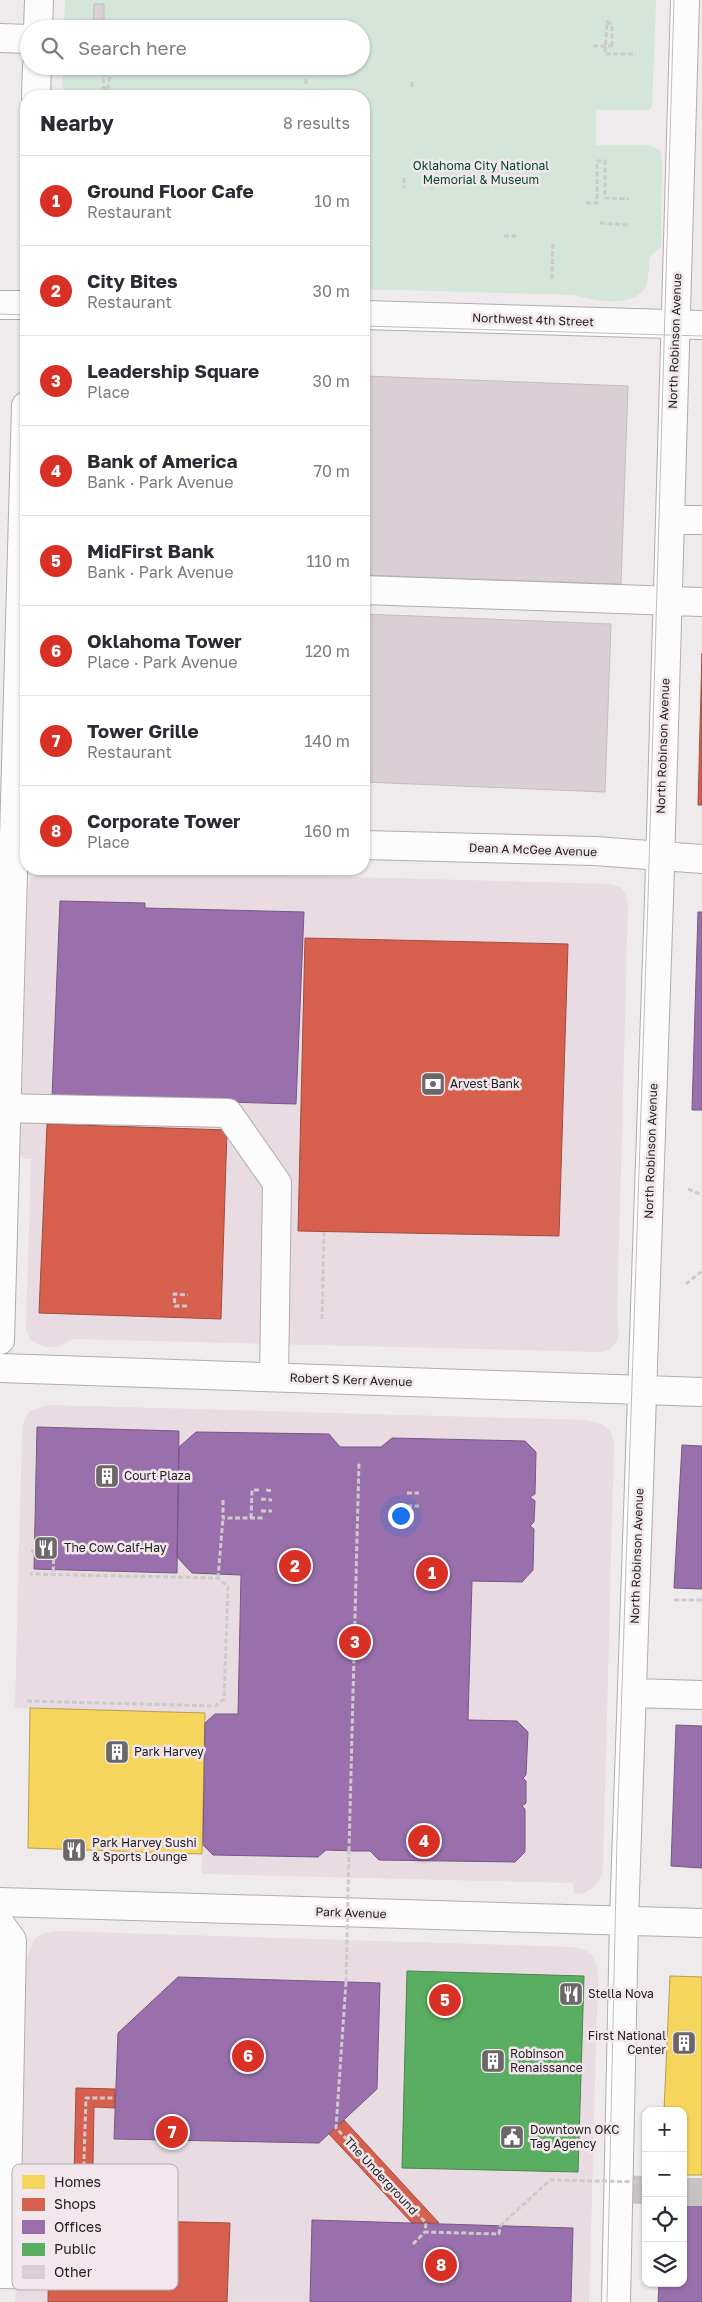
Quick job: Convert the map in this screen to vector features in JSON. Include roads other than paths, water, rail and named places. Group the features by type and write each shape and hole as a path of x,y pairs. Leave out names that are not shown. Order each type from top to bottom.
{"street":[{"path":"38,20 39,0"},
{"name":"North Robinson Avenue","path":"616,2302 624,1921 643,1391 670,520 689,325 685,0"},
{"path":"0,38 20,39"},
{"path":"36,90 37,75"},
{"path":"0,304 20,305"},
{"name":"Northwest 4th Street","path":"370,315 689,325"},
{"path":"0,1340 3,1108 13,838 16,578 20,509"},
{"path":"670,520 702,520"},
{"path":"370,590 702,602"},
{"name":"Dean A McGee Avenue","path":"370,845 595,851 702,859"},
{"path":"3,1108 228,1113 277,1183 274,1377"},
{"name":"Robert S Kerr Avenue","path":"0,1368 702,1392"},
{"path":"632,1693 702,1695"},
{"name":"Park Avenue","path":"0,1902 702,1923"},
{"path":"0,1924 12,1940 12,1965 6,2248 0,2256"}],"tunnel":[{"path":"617,2189 642,2190"},
{"path":"687,2192 702,2192"}],"tram line":[{"path":"607,2302 617,1839 648,899 674,0"},
{"path":"0,314 20,315"},
{"path":"370,326 702,336"}],"place":[{"name":"Arvest Bank","path":"433,1084"},
{"name":"Court Plaza","path":"107,1476"},
{"name":"The Cow Calf-Hay","path":"46,1548"},
{"name":"City Bites","path":"295,1566"},
{"name":"Ground Floor Cafe","path":"432,1573"},
{"name":"Leadership Square","path":"355,1642"},
{"name":"Park Harvey","path":"117,1752"},
{"name":"Bank of America","path":"424,1841"},
{"name":"Park Harvey Sushi & Sports Lounge","path":"74,1850"},
{"name":"Stella Nova","path":"571,1994"},
{"name":"MidFirst Bank","path":"445,2000"},
{"name":"First National Center","path":"684,2043"},
{"name":"Oklahoma Tower","path":"248,2056"},
{"name":"Robinson Renaissance","path":"493,2061"},
{"name":"Tower Grille","path":"172,2132"},
{"name":"Downtown OKC Tag Agency","path":"512,2137"},
{"name":"Corporate Tower","path":"441,2265"}],"park label":[{"name":"Oklahoma City National Memorial & Museum","path":"481,173"}]}
